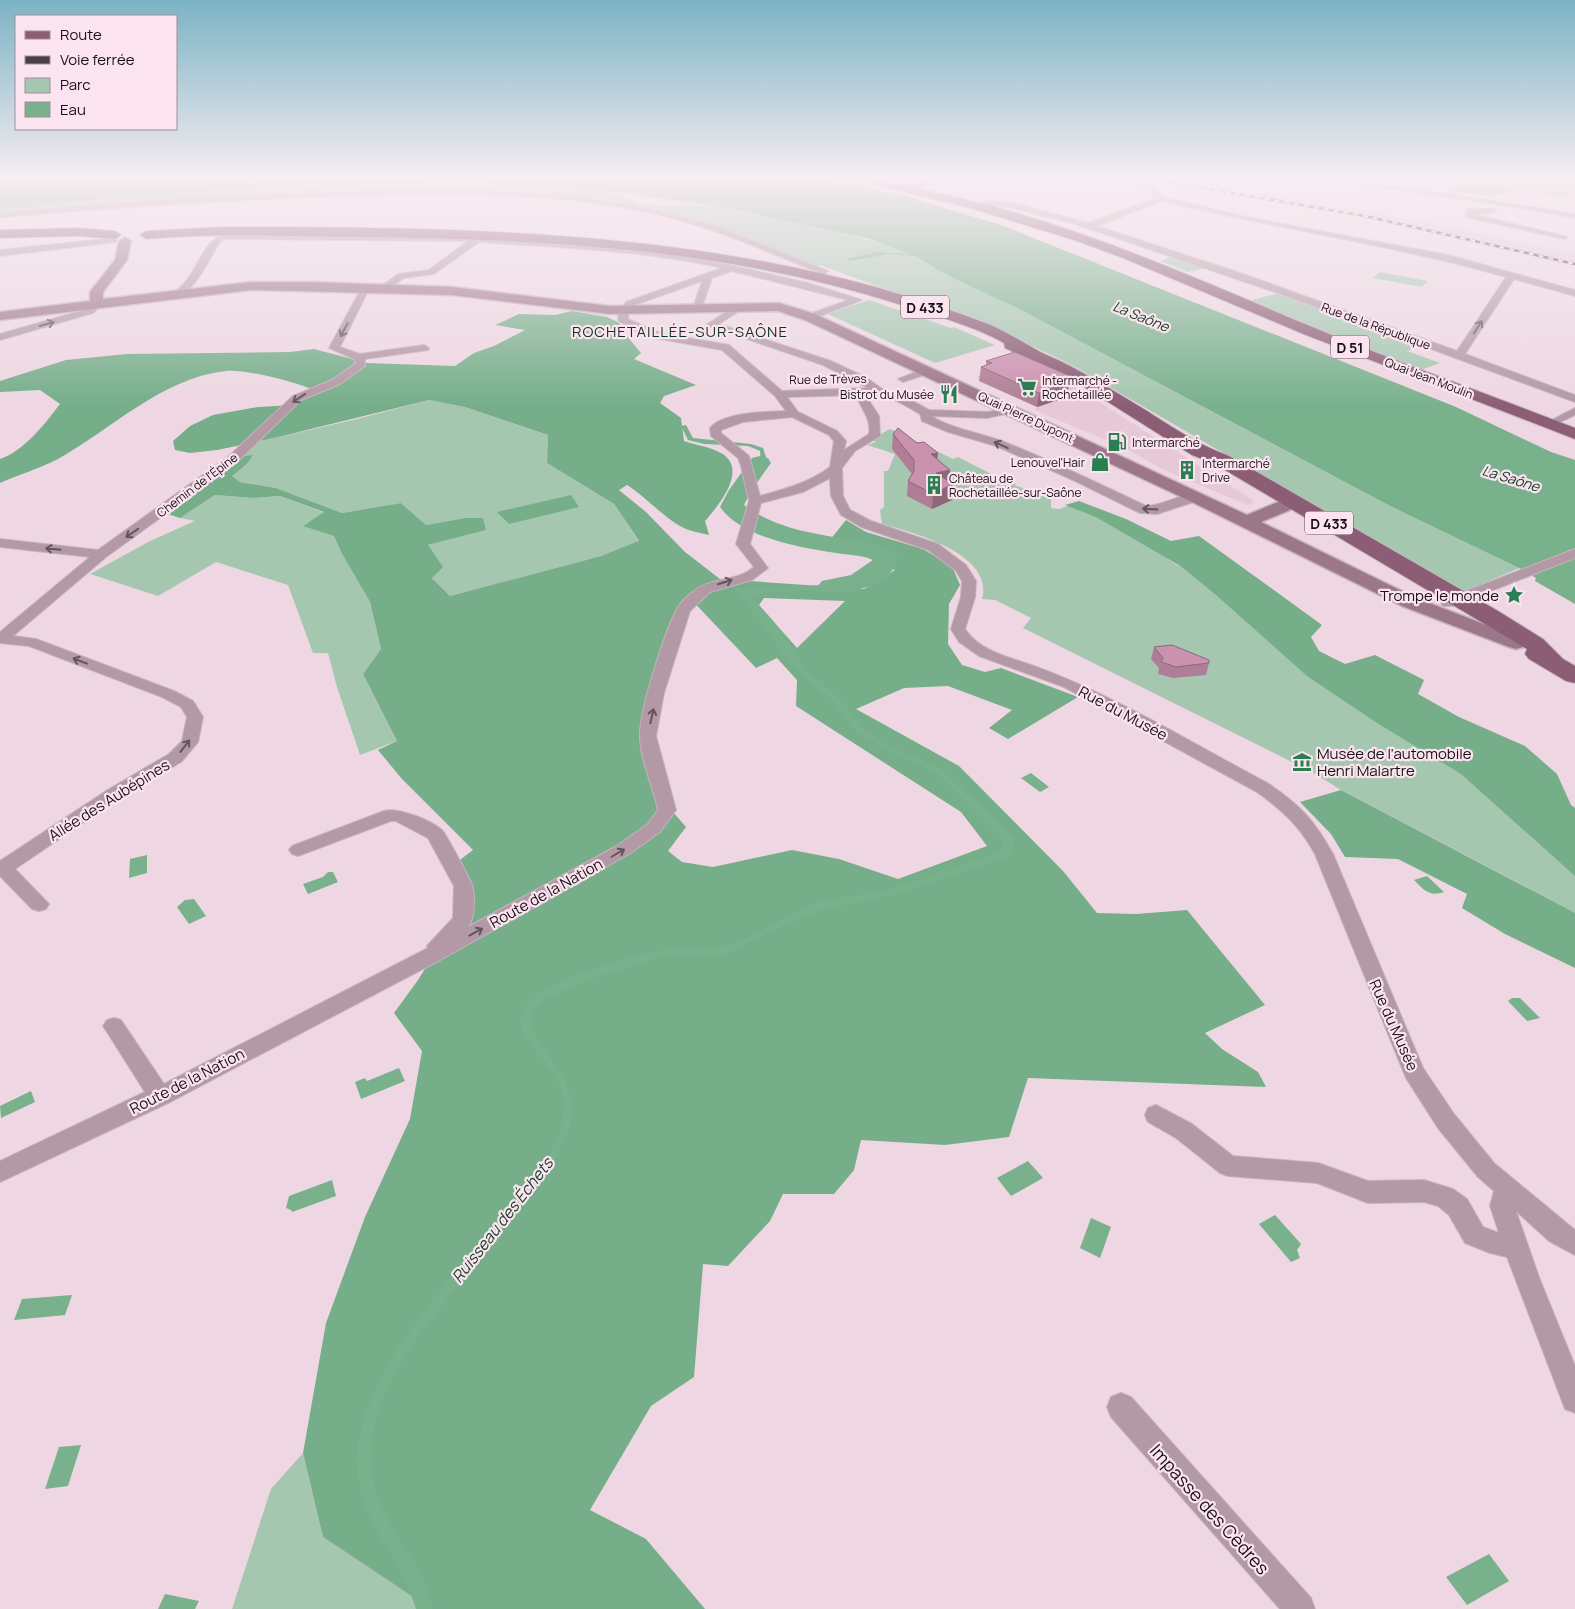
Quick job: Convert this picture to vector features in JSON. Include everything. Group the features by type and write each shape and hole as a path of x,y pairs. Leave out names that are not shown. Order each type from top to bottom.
{"main road":[{"name":"D 433","path":"702,255 816,277 944,318 1028,351 1065,370 1198,451 1213,464 1284,506 1453,601"},
{"name":"Quai Jean Moulin","path":"1128,255 1311,332 1575,434"},
{"name":"D 433","path":"1198,451 1222,460 1453,601"},
{"name":"Quai Pierre Dupont","path":"1453,601 1516,643 1575,676"},
{"name":"Quai Pierre Dupont","path":"1453,601 1536,644 1554,663"}],"street":[{"path":"0,337 90,311 97,304 96,292 121,260 120,255"},
{"path":"178,293 187,288 207,255"},
{"path":"385,288 401,276 431,272 455,255"},
{"path":"656,255 731,268 805,285 857,300 810,317"},
{"path":"784,255 824,271 816,277"},
{"name":"Rue de la République","path":"1179,255 1219,268 1575,399"},
{"path":"1433,255 1575,292"},
{"path":"624,310 629,304 645,297 731,268"},
{"path":"698,308 708,276"},
{"path":"1459,356 1511,276"},
{"name":"Quai Pierre Dupont","path":"0,316 178,293 250,286 366,287 452,291 624,310 740,306 779,307 810,317 926,370 1196,497 1409,602 1516,643"},
{"path":"366,287 334,348 360,360 424,348"},
{"path":"740,306 711,324 827,363 900,399 952,430 983,437 1000,444 1077,477 1144,510 1157,510 1196,497"},
{"name":"Rue du Musée","path":"624,310 623,320 630,326 645,332 725,347 779,394 794,414 833,433 840,441 836,460 837,496 845,512 866,524 933,547 961,568 969,581 968,596 958,629 964,639 984,653 1069,684 1235,772 1291,808 1311,831 1324,854 1414,1072 1446,1121 1486,1170 1558,1234 1575,1244"},
{"path":"725,347 754,339"},
{"name":"Chemin de l'Épine","path":"0,639 101,554 232,460 297,398 343,378 360,360"},
{"path":"903,379 926,370"},
{"name":"Rue de Trèves","path":"779,394 832,391 864,393 881,389"},
{"path":"794,414 723,423 716,428 715,434 743,456 755,501 799,489 822,479 837,467 851,450 874,436 875,417 863,399 864,393"},
{"path":"926,416 987,415 1010,410"},
{"path":"1558,420 1575,411"},
{"name":"Route de la Nation","path":"0,1172 160,1096 433,955 623,850 654,828 667,810 662,788 652,762 648,734 670,647 684,609 700,592 722,582 755,574 761,568 743,544 755,501"},
{"path":"1246,522 1284,506"},
{"path":"0,543 101,554"},
{"path":"1453,601 1575,553"},
{"name":"Quai Pierre Dupont","path":"1409,602 1433,606 1453,601"},
{"name":"Allée des Aubépines","path":"0,639 31,642 168,694 187,704 195,717 190,742 175,758 112,795 2,869"},
{"path":"298,850 390,815 400,816 435,834 462,886 464,920 434,950 433,955"},
{"path":"2,869 39,904"},
{"path":"114,1026 160,1096"},
{"path":"1156,1114 1184,1131 1228,1166 1318,1173 1368,1192 1424,1191 1445,1197 1458,1207 1474,1235 1490,1242 1516,1248"},
{"path":"1506,1189 1502,1206 1516,1248 1575,1399"},
{"name":"Impasse des Cèdres","path":"1121,1407 1300,1609"}],"shaded area":[{"path":"1527,255 1575,255 1575,266"},
{"path":"572,311 607,317 620,323 621,329 641,353 634,359 696,385 664,396 660,403 681,418 684,441 721,453 729,460 732,468 732,477 724,497 705,521 709,535 689,530 679,525 627,485 619,490 646,512 685,552 720,579 864,589 895,570 830,540 846,520 866,532 923,549 952,566 960,585 949,604 948,644 962,665 985,672 1001,668 1078,697 1008,739 989,728 1012,710 948,686 904,688 856,709 959,766 1063,871 1097,913 1136,914 1187,910 1265,1005 1205,1033 1222,1049 1258,1072 1266,1087 1028,1078 1009,1137 945,1145 861,1140 854,1170 834,1194 783,1194 770,1221 728,1266 703,1264 694,1377 651,1406 590,1510 646,1539 705,1609 431,1609 323,1537 303,1453 326,1323 365,1217 410,1119 422,1051 394,1013 418,980 464,906 448,869 473,850 402,779 378,750 397,741 363,674 381,649 370,602 341,552 334,536 303,526 324,512 280,496 253,498 215,495 180,518 168,514 231,467 239,457 253,455 246,465 232,476 240,482 276,488 342,513 401,503 426,525 465,518 483,518 486,530 428,545 443,567 432,578 450,596 601,556 639,541 614,504 547,463 548,435 465,407 429,400 217,450 190,453 175,450 173,441 190,426 213,415 258,407 295,405 314,390 295,383 235,371 202,376 158,394 56,460 0,483 0,459 26,443 60,404 40,390 0,392 0,381 66,360 127,354 290,352 314,349 367,363 455,366 474,353 494,346 525,330 495,325 519,314 555,315","holes":["688,596 756,668 777,658 797,680 796,706 961,812 987,846 898,879 839,859 792,850 713,867 682,862 668,851 686,827 654,790 641,753 643,720","764,598 845,601 797,648 759,605"]},
{"path":"1026,362 1085,393 1245,495 1253,501 1252,504 1247,505 1164,470 1123,447 1034,410 1036,407 976,377"},
{"path":"571,495 579,507 509,524 497,512"},
{"path":"1079,501 1126,519 1171,541 1199,536 1322,625 1311,637 1319,651 1345,664 1375,655 1424,680 1418,694 1459,717 1525,746 1557,774 1571,805 1575,808 1575,876 1461,774 1377,723 1307,676 1182,567 1096,517 1065,505"},
{"path":"1341,790 1575,913 1575,968 1505,934 1462,908 1467,894 1398,859 1345,857 1331,834 1300,802"}],"green space":[{"path":"788,255 910,255 1021,310 1392,507 1519,568 1466,591 1453,587 1079,369 1048,353 951,313 821,265 817,266"},
{"path":"1175,256 1206,268 1188,272 1160,261"},
{"path":"1380,272 1428,281 1422,287 1373,278"},
{"path":"1279,293 1423,346 1407,351 1440,363 1421,370 1249,301"},
{"path":"869,300 951,328 954,327 995,345 935,363 828,314"},
{"path":"429,400 465,407 548,435 547,463 614,504 639,542 601,556 450,596 432,578 428,545 485,530 465,518 426,525 401,503 342,513 276,488 240,482 231,476 247,465 239,457 253,443"},
{"path":"890,429 953,459 958,457 1011,484 1016,484 1051,499 1051,508 1059,509 1080,502 1086,504 1177,565 1201,570 1267,630 1575,808 1575,916 1519,883 1341,790 1314,773 1023,628 1031,618 995,600 982,599 983,583 976,569 964,558 930,539 882,524 880,510 884,507 884,471 888,471 895,454 867,445 876,442 872,439"},
{"path":"215,495 253,498 280,496 325,513 304,525 334,536 341,552 370,602 381,649 363,674 397,741 360,755 337,687 328,653 313,653 288,585 216,562 158,596 90,574 150,541 195,521 180,518"},
{"path":"303,1453 323,1537 431,1609 232,1609 271,1489"}],"water":[{"path":"864,255 883,255 850,261 846,259"},
{"name":"La Saône","path":"903,255 1076,255 1456,407 1551,452 1575,460 1575,604 1535,581 1536,578 1519,568 1392,507 1021,310 953,278 914,256"},
{"path":"686,425 693,438 751,444 763,448 766,457 753,479 735,500 731,497 732,495 755,469 760,457 760,451 748,446 704,444 688,440 681,426"},
{"path":"819,541 872,549 890,556 895,561 885,574 875,569 879,562 869,553"},
{"path":"870,574 878,578 866,585 750,595 774,622 806,669 843,702 865,730 883,743 943,770 1014,839 1013,855 904,892 854,904 827,907 724,954 657,958 584,981 547,998 533,1012 531,1030 565,1079 571,1098 572,1111 568,1132 558,1154 539,1182 425,1327 408,1352 393,1377 381,1404 374,1431 372,1460 379,1500 388,1519 421,1574 433,1609 416,1609 410,1592 368,1512 362,1496 358,1478 359,1442 369,1406 386,1369 408,1333 536,1175 557,1139 563,1110 561,1088 552,1071 527,1040 522,1030 521,1019 525,1008 535,996 546,989 597,967 652,952 724,946 748,938 817,903 881,891 910,883 995,854 1002,848 1003,841 999,835 938,774 882,749 854,730 834,703 787,661 767,630 733,588 822,585 840,583"},
{"path":"1031,773 1049,787 1040,792 1021,778"},
{"path":"147,855 147,873 129,878 130,859"},
{"path":"328,872 333,872 338,882 308,894 303,884 323,877"},
{"path":"1427,876 1444,892 1431,893 1424,890 1414,880"},
{"path":"194,899 206,916 189,924 177,907 185,900"},
{"path":"1512,998 1520,998 1540,1018 1527,1021 1508,1001"},
{"path":"399,1068 405,1081 361,1099 355,1082 365,1078 367,1081"},
{"path":"31,1091 35,1102 1,1118 0,1106"},
{"path":"1028,1161 1043,1178 1011,1196 997,1178"},
{"path":"332,1180 336,1196 292,1212 286,1208 289,1196"},
{"path":"1275,1215 1301,1244 1297,1250 1300,1258 1291,1262 1259,1224"},
{"path":"1091,1218 1111,1227 1100,1258 1080,1248"},
{"path":"72,1295 65,1315 14,1320 22,1299"},
{"path":"81,1445 68,1486 45,1489 59,1447"},
{"path":"1489,1554 1509,1581 1467,1605 1446,1577"},
{"path":"165,1594 199,1601 195,1609 158,1609"}],"building":[{"path":"1015,352 1070,376 1063,379 1068,381 1064,382 1067,383 1039,393 981,367 992,363 986,361"},
{"path":"898,428 917,443 924,442 938,453 931,454 950,470 936,473 953,484 933,494 908,481 914,471 914,460 893,434"},
{"path":"1172,645 1209,660 1209,663 1176,667 1161,662 1163,658 1154,647"}],"waterway":[{"name":"Ruisseau des Échets","path":"760,463 740,490 732,507 763,527 781,534 817,543 873,551 886,557 885,565 866,578 847,584 831,586"}],"railway":[{"path":"1536,255 1575,264"}],"place":[{"name":"Intermarché - Rochetaillée","path":"1027,387"},
{"name":"Bistrot du Musée","path":"949,394"},
{"name":"Intermarché","path":"1117,442"},
{"name":"Lenouvel'Hair","path":"1100,462"},
{"name":"Intermarché Drive","path":"1187,470"},
{"name":"Château de Rochetaillée-sur-Saône","path":"934,485"},
{"name":"Trompe le monde","path":"1514,595"},
{"name":"Musée de l'automobile Henri Malartre","path":"1302,762"}],"district":[{"name":"ROCHETAILLÉE-SUR-SAÔNE","path":"680,331"}]}
